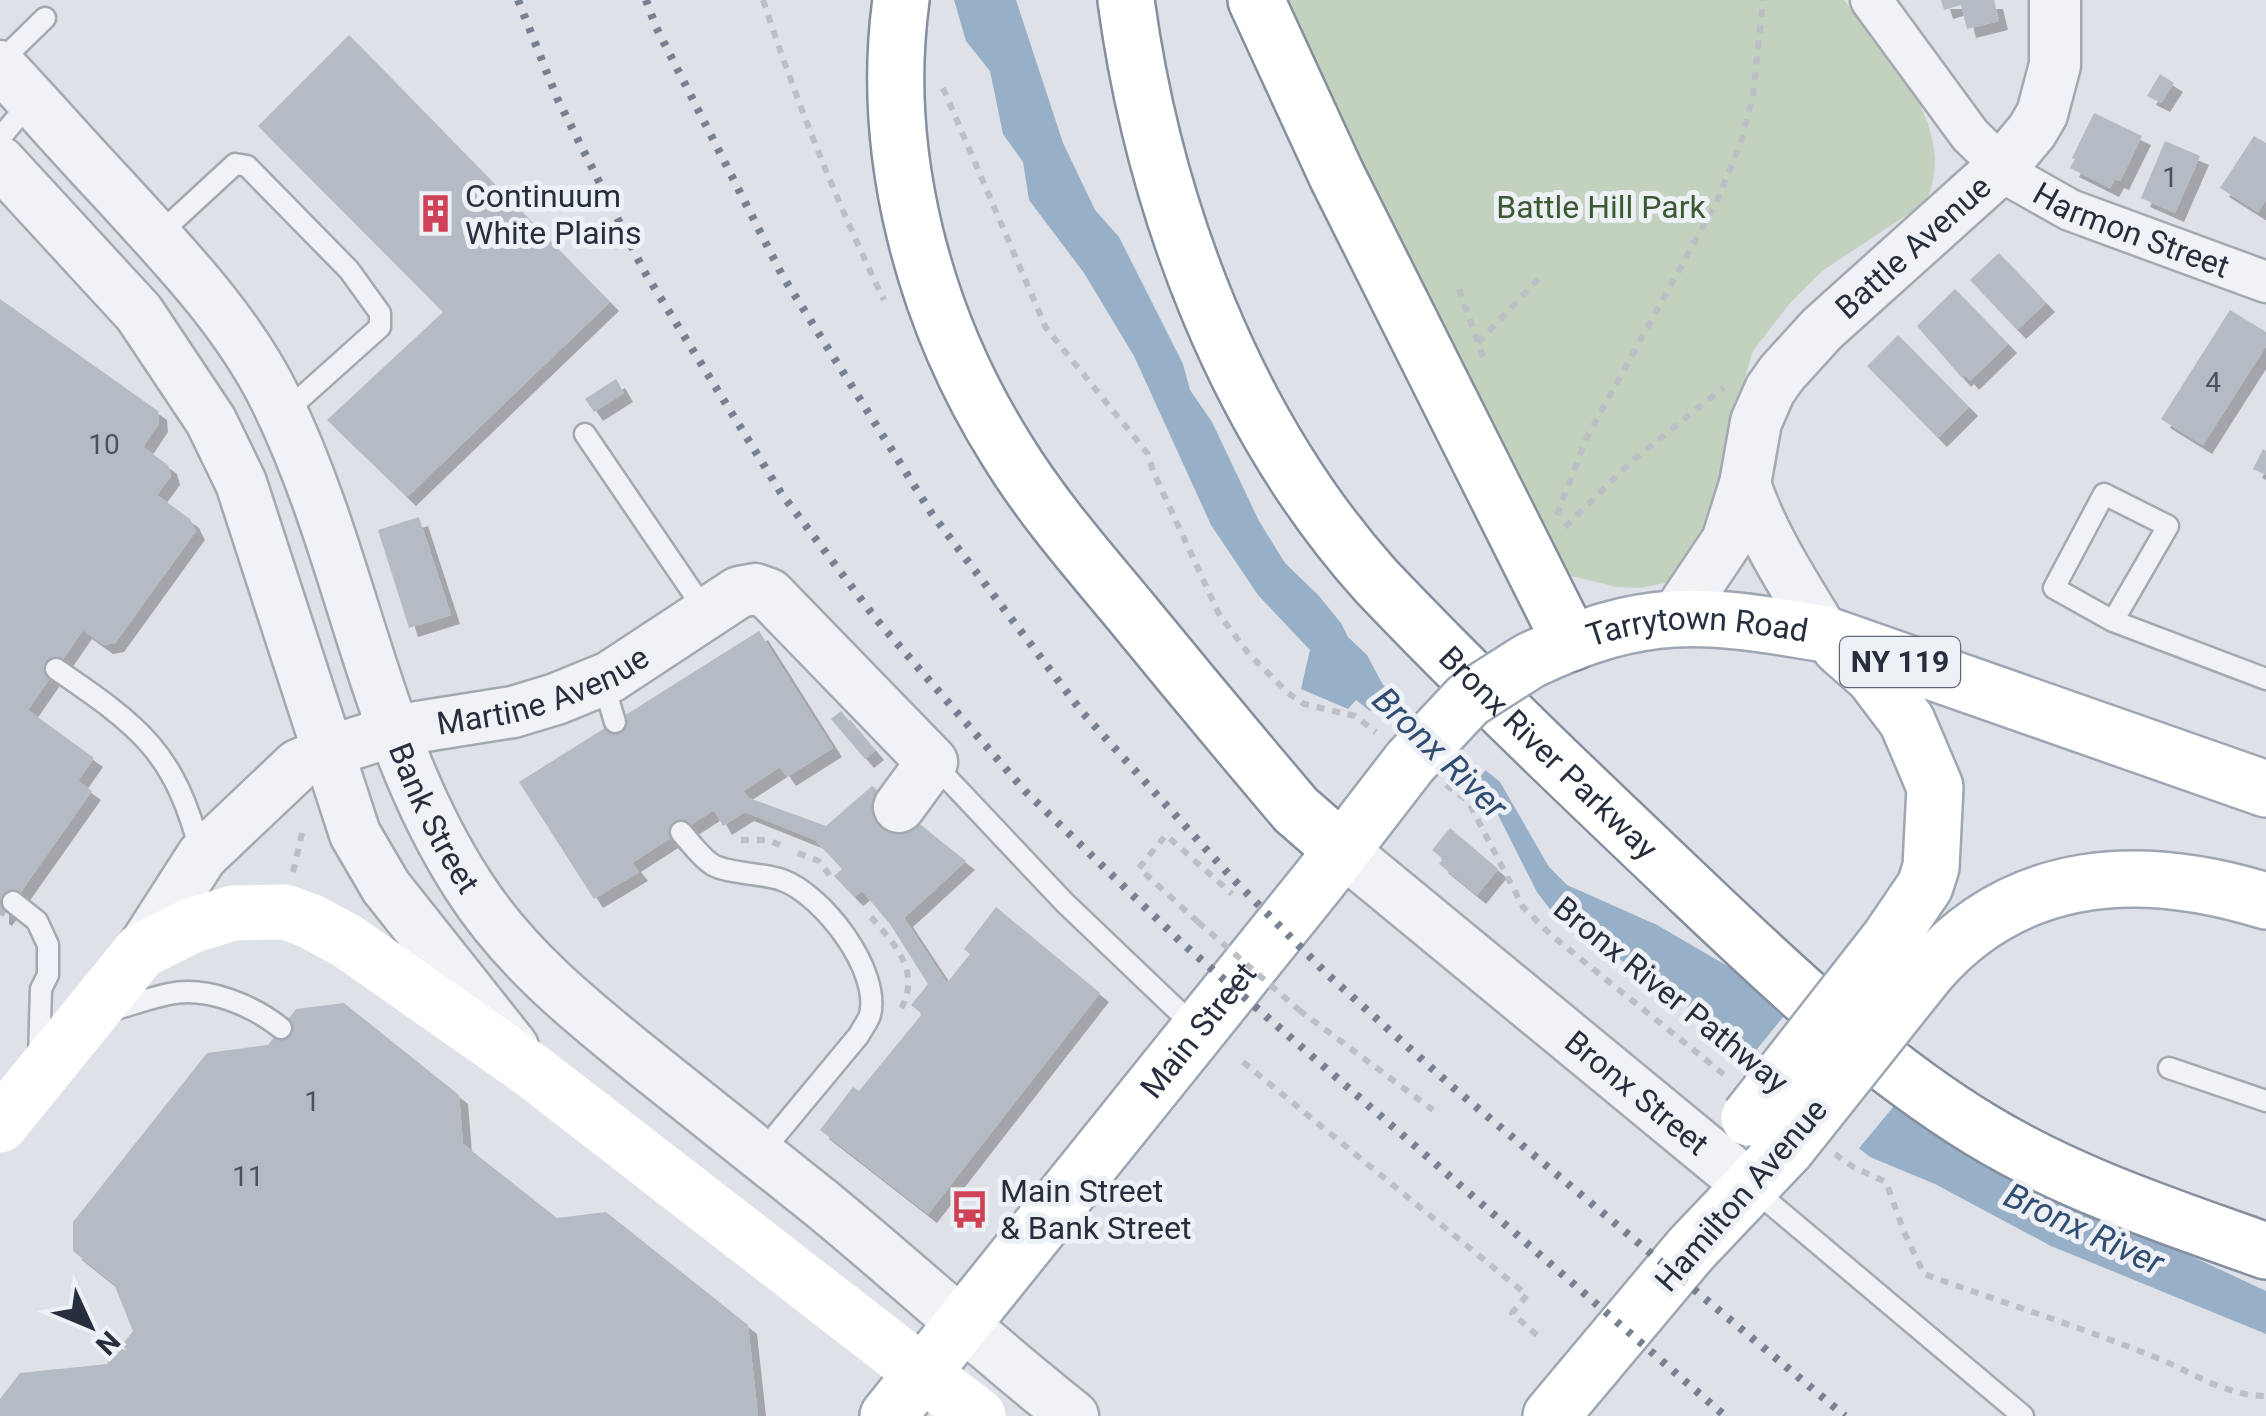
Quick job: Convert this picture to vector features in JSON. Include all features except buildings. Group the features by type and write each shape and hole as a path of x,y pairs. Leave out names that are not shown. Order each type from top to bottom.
{"main road":[{"path":"900,0 897,124 909,210 941,316 981,404 1004,447 1059,526 1296,810 1342,850"},
{"name":"Bronx River Parkway","path":"1126,0 1153,136 1182,233 1220,330 1262,419 1296,478 1376,581 1730,928 1907,1079 1977,1128 2066,1176 2266,1251"},
{"name":"Bronx River Parkway","path":"1161,0 1185,129 1248,317 1289,403 1321,458 1359,512 1419,583 1699,856 1828,974 1925,1055 1990,1099 2052,1134 2145,1176 2266,1218"},
{"path":"1256,0 1548,653"},
{"name":"Tarrytown Road","path":"1548,653 1642,621 1676,617 1752,621 1824,634 2266,789"},
{"path":"1824,634 1862,666 1891,698 1919,743 1935,787 1931,867 1908,955"},
{"name":"Main Street","path":"888,1416 1440,727 1468,700 1548,653"},
{"path":"1908,955 1957,940 1989,918 2036,895 2109,878 2180,881 2266,901"},
{"path":"141,950 191,926 233,913 285,912 310,921 531,1070 978,1416"},
{"name":"Martine Avenue","path":"0,1125 141,950"},
{"name":"Hamilton Avenue","path":"1552,1416 1691,1249 1761,1141 1908,955"}],"street":[{"name":"Harmon Street","path":"1870,0 1970,135 2001,168 2053,203 2266,282"},
{"name":"Battle Avenue","path":"1676,617 1727,542 1745,484 1756,422 1782,373 1822,329 2001,168 2042,114 2055,65 2055,0"},
{"name":"Bank Street","path":"11,76 156,236 246,347 282,414 316,491 393,730 424,810 468,886 511,944 553,987 1073,1416"},
{"path":"0,162 139,313 211,421 241,483 355,834 386,887 531,1070"},
{"path":"1745,484 1755,515 1824,634"},
{"name":"Martine Avenue","path":"141,950 202,856 286,775 327,752 393,730 513,712 556,700 609,701 706,612 739,592 755,589 768,594 932,762"},
{"path":"899,807 932,762"},
{"name":"Bronx Street","path":"1342,850 1761,1141"}],"lane":[{"path":"0,138 11,76 45,18"},
{"path":"156,236 235,164 247,166 349,270 380,313 380,327 282,414"},
{"path":"585,434 706,612"},
{"path":"2113,621 2168,526 2104,494 2054,588 2113,621 2266,679"},
{"path":"56,669 128,721 153,746 174,773 190,810 202,856"},
{"path":"932,762 1065,903 1198,1029"},
{"path":"680,832 714,866 780,879 800,888 821,906 864,964 870,1016 859,1035 760,1154"},
{"path":"13,902 38,921 48,945 48,975 41,990 38,1076"},
{"path":"86,1018 173,992 232,1000 281,1028"},
{"path":"2169,1068 2266,1101"},
{"name":"Bronx Street","path":"1761,1141 2023,1416"}],"path":[{"path":"1726,386 1632,461 1556,529 1586,439 1718,201 1742,139 1753,95 1763,0"},
{"path":"938,76 1046,328 1148,454 1219,614 1248,653 1288,694 1304,704 1336,714"},
{"path":"1478,343 1543,274"},
{"path":"292,875 302,829"},
{"path":"1232,894 1166,835 1140,868 1299,1010 1433,1110"},
{"name":"Bronx River Pathway","path":"1506,870 1523,907 1761,1141 1852,1167 1886,1182 1924,1274 2158,1358 2221,1388 2248,1396 2266,1396"},
{"path":"1243,1062 1527,1295 1512,1313 1539,1336"}],"green space":[{"name":"Battle Hill Park","path":"1272,0 1844,0 1898,68 1927,120 1934,148 1934,175 1925,203 1822,271 1790,303 1753,351 1735,411 1712,540 1675,581 1640,588 1617,587 1571,576 1544,556"}],"water":[{"name":"Bronx River","path":"954,0 1016,0 1063,143 1095,210 1119,237 1183,364 1190,390 1212,422 1259,521 1285,563 1318,595 1348,637 1367,655 1383,685 1500,782 1549,867 1567,885 1657,925 1736,971 1788,1009 2131,1228 2266,1291 2266,1334 2051,1246 1935,1184 1870,1157 1748,1061 1737,1041 1552,912 1537,892 1497,813 1356,700 1348,709 1301,689 1310,650 1258,595 1211,525 1134,356 1084,273 1029,200 1023,162 1003,134 990,71 966,41"}],"pier":[{"path":"1391,686 1489,766 1466,794 1367,715"},
{"path":"1792,1006 1903,1095 1856,1152 1745,1064"}],"railway":[{"path":"518,0 557,98 644,271 781,493 876,619 1025,791 1182,943 1725,1416"},
{"path":"646,0 656,27 782,275 932,514 1082,712 1233,879 1328,975 1456,1090 1845,1416"}],"place":[{"name":"Continuum White Plains","path":"435,214"},
{"name":"Main Street & Bank Street","path":"970,1209"}]}
